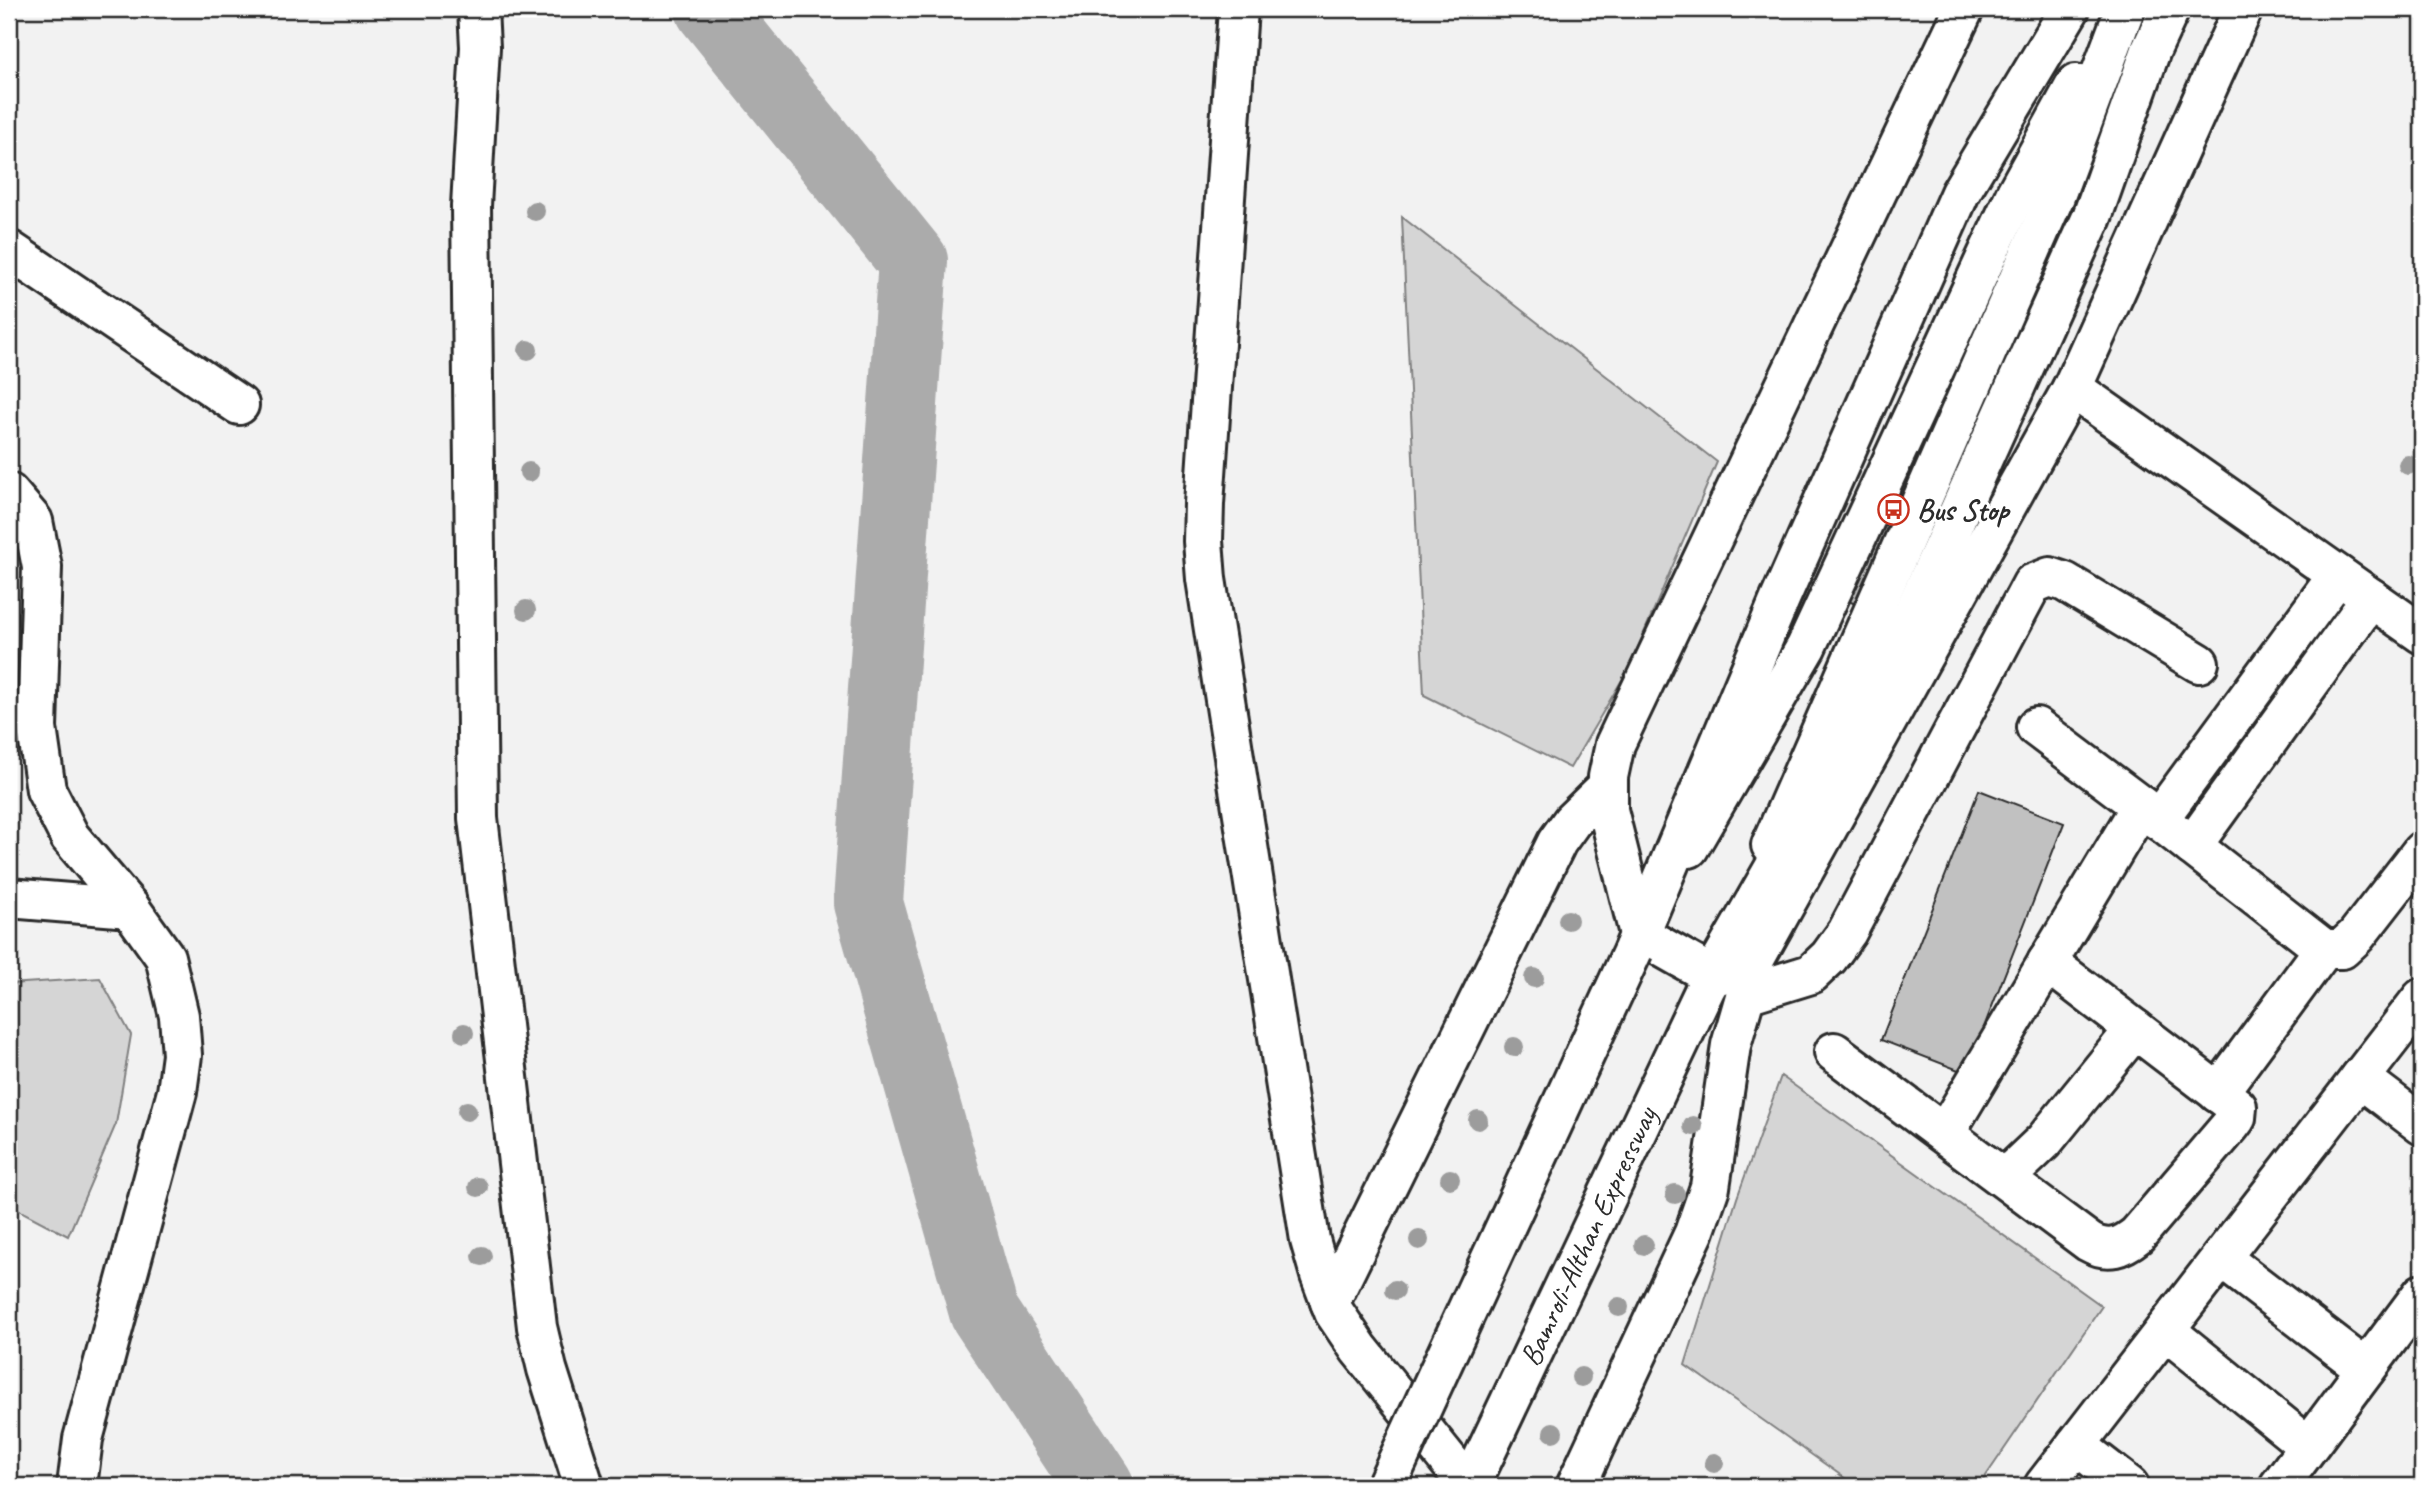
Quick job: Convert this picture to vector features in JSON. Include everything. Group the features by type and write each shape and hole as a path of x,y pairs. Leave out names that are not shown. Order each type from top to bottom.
{"street":[{"path":"478,9 480,47 471,206 478,818 537,1327 547,1369 584,1486"},
{"path":"1238,9 1202,541 1208,593 1310,1240 1320,1275 1334,1312 1359,1349 1470,1486"},
{"path":"1636,942 1608,810 1608,777 1615,744 1964,9"},
{"path":"1386,1486 1636,942 1780,599 1961,193 2070,9"},
{"path":"1636,942 1806,647 2016,194 2117,9"},
{"path":"1710,981 2055,197 2125,9"},
{"path":"1710,981 1888,671 2092,216 2151,50 2170,9"},
{"path":"1576,1486 1694,1233 1710,1187 1731,1045 1756,957 2071,388 2244,9"},
{"path":"9,250 239,405"},
{"path":"2071,388 2422,634"},
{"path":"9,493 42,567 37,728 46,790 70,837 130,908 164,957 179,1016 182,1055 177,1092 83,1439 78,1486"},
{"path":"1945,1133 2047,962 2150,813 2338,575"},
{"path":"1746,994 1811,974 1829,957 1846,932 2032,584 2050,577 2065,582 2199,663"},
{"path":"2192,846 2371,598"},
{"path":"2036,727 2324,950 2342,949 2356,936 2422,850"},
{"path":"1330,1302 1557,842 1572,821 1608,786"},
{"path":"9,898 130,908"},
{"path":"1636,942 1710,981 1742,970 1756,957"},
{"path":"2218,1093 2324,950"},
{"path":"1834,1052 2098,1247 2110,1249 2124,1246 2137,1235 2239,1112 2237,1107 2047,962"},
{"name":"Bamroli-Althan Expressway","path":"1470,1486 1710,981"},
{"path":"2044,1486 2422,998"},
{"path":"2005,1178 2043,1141 2135,1030"},
{"path":"2360,1078 2422,1125"},
{"path":"2221,1258 2366,1369"},
{"path":"2278,1486 2422,1294"},
{"path":"2165,1330 2308,1446"},
{"path":"2076,1445 2129,1486"}],"shaded area":[{"path":"1402,217 1717,462 1629,668 1570,768 1424,695"},
{"path":"100,978 131,1035 116,1124 68,1236 9,1205 9,984"},
{"path":"1781,1076 2102,1306 1979,1486 1856,1486 1685,1365 1737,1198"}],"building":[{"path":"1925,412 1949,422 1865,608 1841,598"},
{"path":"1979,790 2064,823 1966,1073 1881,1040"}],"waterway":[{"path":"710,9 913,261 868,903 984,1312 1099,1486"}],"place":[{"name":"Bus Stop","path":"1894,510"}]}
